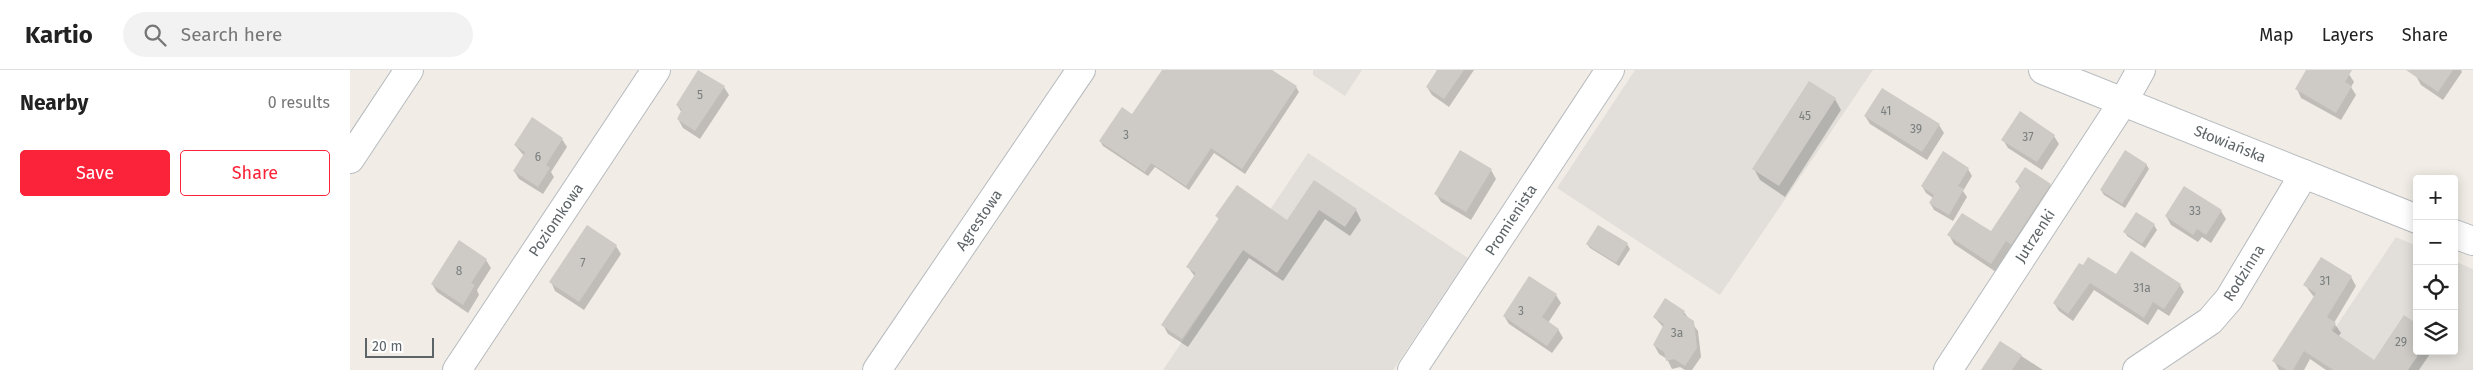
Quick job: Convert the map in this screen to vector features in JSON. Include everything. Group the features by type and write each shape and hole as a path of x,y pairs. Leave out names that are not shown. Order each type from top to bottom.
{"street":[{"path":"350,159 409,70"},
{"name":"Poziomkowa","path":"456,370 656,70"},
{"name":"Agrestowa","path":"877,370 1081,70"},
{"name":"Promienista","path":"1412,370 1610,70"},
{"name":"Słowiańska","path":"2043,70 2413,217"},
{"name":"Jutrzenki","path":"1948,370 2123,102 2140,70"},
{"name":"Rodzinna","path":"2136,370 2210,320 2229,299 2304,174"},
{"path":"2458,235 2473,241"}],"shaded area":[{"path":"1313,70 1362,70 1345,96 1313,75"},
{"path":"1635,70 1873,70 1720,295 1557,188"},
{"path":"1308,153 1468,258 1393,370 1163,370"},
{"path":"2396,237 2413,244 2413,355 2458,355 2458,263 2473,269 2473,370 2333,370 2315,358"}],"building":[{"path":"698,70 725,86 695,131 677,119 682,109 676,105"},
{"path":"1162,70 1272,70 1297,86 1242,169 1211,148 1186,186 1151,163 1145,172 1099,141 1122,107 1132,114"},
{"path":"1437,70 1464,70 1444,99 1426,87"},
{"path":"2306,70 2352,70 2345,82 2352,86 2336,113 2295,89"},
{"path":"2406,70 2453,70 2438,92"},
{"path":"1809,81 1836,98 1779,186 1752,169"},
{"path":"1882,88 1940,124 1922,152 1864,116"},
{"path":"2020,111 2055,135 2037,162 2001,140"},
{"path":"532,117 563,138 546,165 550,168 538,187 513,171 525,152 514,145"},
{"path":"1460,150 1492,169 1466,212 1434,194"},
{"path":"2125,150 2147,164 2122,204 2100,190"},
{"path":"1943,151 1969,168 1958,186 1964,189 1949,215 1929,203 1934,195 1921,186"},
{"path":"2025,167 2051,184 2011,245 2006,241 1991,264 1947,235 1962,213 1991,231 2021,186 2015,182"},
{"path":"1314,180 1357,209 1345,227 1319,210 1277,273 1243,250 1182,339 1161,325 1196,273 1186,267 1219,218 1215,216 1237,185 1287,220"},
{"path":"2184,186 2222,210 2206,235 2197,229 2193,235 2165,216"},
{"path":"2136,212 2155,224 2142,244 2123,232"},
{"path":"587,225 617,245 579,302 549,282"},
{"path":"1598,225 1628,243 1616,263 1586,244"},
{"path":"459,240 487,259 471,283 475,285 463,305 431,284"},
{"path":"2131,251 2181,284 2164,309 2153,302 2144,318 2090,283 2068,314 2053,303 2079,263 2083,265 2088,257 2116,274"},
{"path":"2321,257 2352,276 2327,317 2336,323 2331,330 2374,360 2404,315 2413,321 2413,355 2417,355 2417,357 2408,370 2333,370 2304,351 2293,370 2287,370 2272,361 2316,293 2303,285"},
{"path":"1529,276 1557,294 1542,317 1559,329 1547,346 1503,316"},
{"path":"1665,298 1685,311 1683,314 1694,321 1697,348 1685,366 1674,359 1666,361 1664,352 1653,345 1664,324 1653,317"},
{"path":"2000,341 2022,355 2012,370 1981,370"}]}
